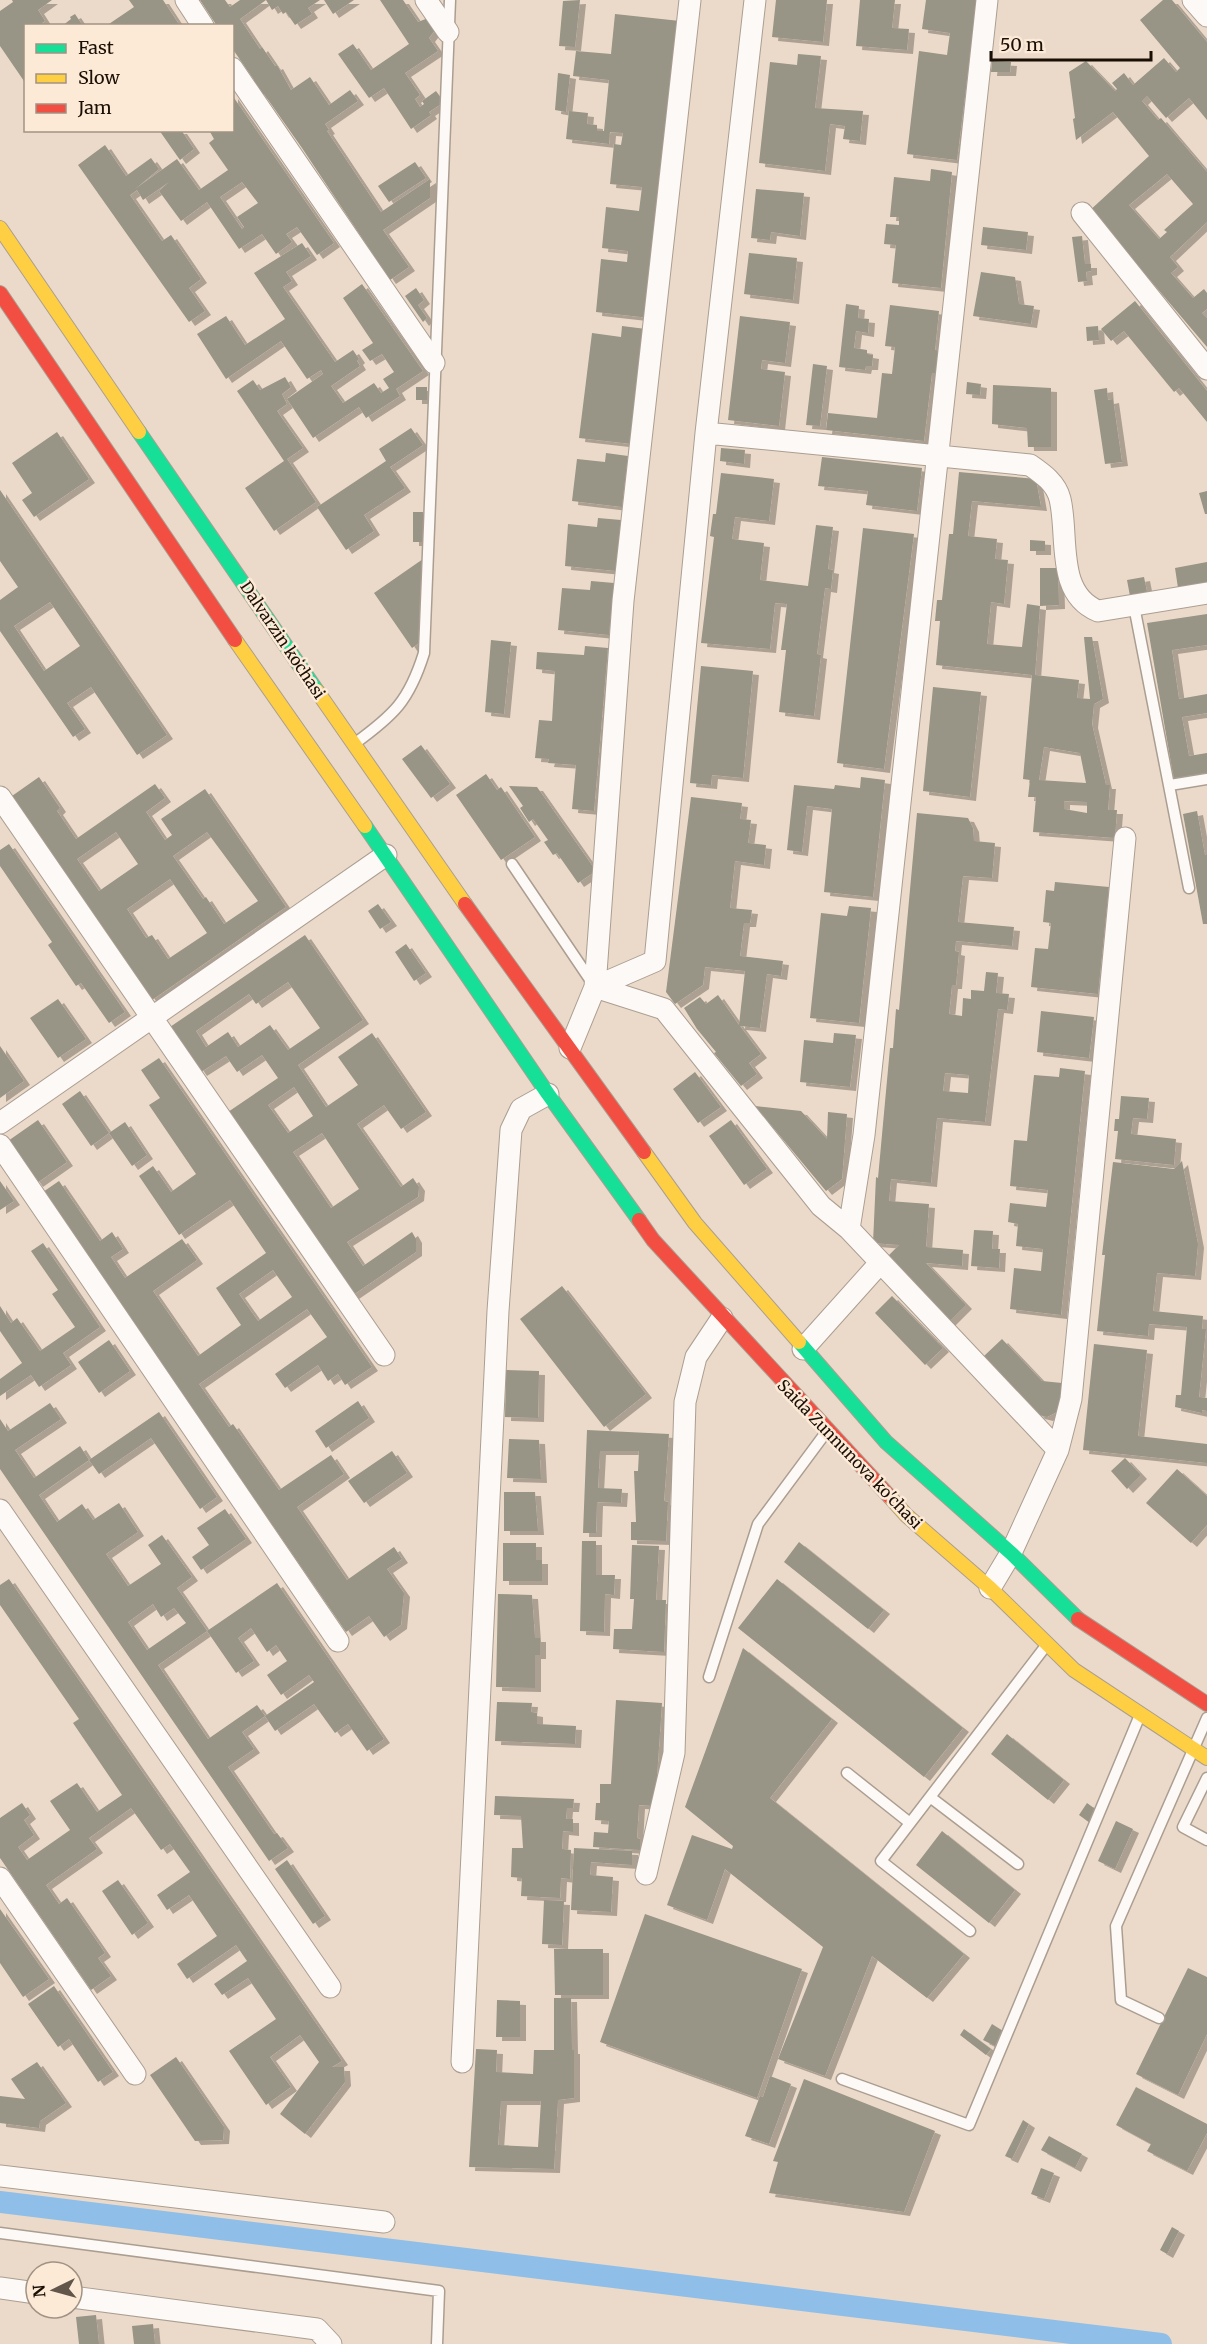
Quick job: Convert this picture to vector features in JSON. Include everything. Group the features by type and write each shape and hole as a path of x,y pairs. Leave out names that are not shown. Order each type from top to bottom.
{"main road":[{"name":"Dalvarzin koʻchasi","path":"0,228 418,838 570,1048"},
{"path":"0,293 208,602 386,855 548,1094"},
{"path":"570,1048 691,1227 886,1442 1011,1553 1095,1637 1207,1704"},
{"name":"Saida Zunnunova ko'chasi","path":"548,1094 722,1318 906,1515 990,1588 1047,1644 1140,1715 1207,1758"}],"street":[{"path":"186,0 202,24"},
{"path":"426,0 448,32"},
{"path":"570,1048 595,987 623,601 690,0"},
{"path":"595,987 655,961 706,433 755,0"},
{"path":"849,1229 864,1135 987,0"},
{"path":"1193,0 1207,16"},
{"path":"234,71 434,363"},
{"path":"1082,213 1207,369"},
{"path":"706,433 1030,465 1048,478 1060,498 1072,589 1084,605 1098,611 1207,593"},
{"path":"0,797 384,1355"},
{"path":"990,1588 1011,1553 1058,1450 1071,1399 1125,838"},
{"path":"0,1123 386,855"},
{"path":"595,987 664,1009 821,1206 849,1229 1058,1450"},
{"path":"462,2062 498,1311 511,1130 521,1109 548,1094"},
{"path":"0,1145 338,1641"},
{"path":"802,1349 880,1263"},
{"path":"646,1874 674,1753 686,1402 696,1357 722,1318"},
{"path":"0,1510 330,1987"},
{"path":"0,1878 135,2074"},
{"path":"0,2176 384,2222"},
{"path":"0,2288 24,2291"},
{"path":"84,2299 317,2328 331,2344"}],"lane":[{"path":"354,744 383,723 398,708 414,683 424,653 450,0"},
{"path":"1134,606 1189,888"},
{"path":"1170,785 1207,779"},
{"path":"512,864 595,987"},
{"path":"709,1677 758,1524 827,1431"},
{"path":"970,1931 881,1861 1047,1644"},
{"path":"842,2079 969,2125 1140,1715"},
{"path":"1159,2018 1121,2000 1116,1926 1207,1718"},
{"path":"847,1773 910,1823"},
{"path":"1207,1778 1183,1827 1207,1840"},
{"path":"930,1797 1018,1864"},
{"path":"0,2233 439,2291 437,2344"}],"building":[{"path":"12,0 52,0 38,10 45,21 43,24 24,24 24,81 0,46 0,11 13,2"},
{"path":"129,0 163,0 179,24 109,24 134,7"},
{"path":"200,0 225,0 230,7 240,0 266,0 240,19 260,49 262,47 275,66 277,65 291,90 310,77 329,105 350,90 358,101 325,124 329,130 327,131 381,212 430,179 430,198 383,230 409,267 390,280 302,148 264,94 261,95 252,82 254,80 234,51 234,24 216,24"},
{"path":"266,0 320,0 308,8 312,14 295,25 286,12 283,14 278,6 272,10"},
{"path":"324,0 354,0 333,14"},
{"path":"380,0 403,0 418,22 428,18 435,30 429,38 438,51 405,73 420,95 415,99 420,107 424,104 422,101 436,91 444,102 429,112 431,115 411,129 384,88 369,98 338,54 353,44 371,70 409,44"},
{"path":"580,0 575,47 559,46 563,1"},
{"path":"776,0 827,0 823,42 772,37"},
{"path":"860,0 895,0 892,28 909,29 907,50 856,46"},
{"path":"926,0 977,0 957,160 907,154 919,51 947,55 950,33 922,29"},
{"path":"1163,0 1172,0 1207,42 1207,120 1189,98 1166,118 1147,96 1142,101 1158,120 1161,118 1207,172 1207,222 1170,257 1178,267 1171,273 1193,298 1204,289 1207,293 1207,309 1202,313 1207,318 1207,347 1104,226 1087,213 1149,156 1113,112 1076,140 1069,72 1086,61 1115,91 1117,89 1112,83 1124,73 1133,85 1164,58 1176,72 1180,68 1140,20","holes":["1167,174 1193,204 1164,230 1167,232 1159,239 1129,205"]},
{"path":"75,14 82,24 65,24 71,19 70,17"},
{"path":"615,14 680,21 650,318 596,312 601,259 627,262 628,251 602,248 606,207 639,211 642,187 610,184 614,144 621,145 623,133 610,132 609,144 566,139 569,111 588,113 587,124 597,125 597,131 604,131 609,80 573,76 576,51 611,54"},
{"path":"798,54 821,56 815,108 863,111 860,141 843,139 845,126 830,124 825,171 759,163 770,62 797,65"},
{"path":"992,61 1011,62 1010,72 991,72"},
{"path":"558,73 570,75 566,112 555,110"},
{"path":"234,98 334,243 317,255 297,227 286,234 292,242 276,254 262,234 239,249 207,202 181,221 159,191 169,182 143,200 137,190 130,195 162,241 171,235 201,279 189,288 205,311 189,322 78,165 105,145 126,176 151,158 159,169 135,189 177,159 199,190 228,170 209,143 214,139 210,132 234,132","holes":["242,182 258,203 237,217 244,227 242,229 220,197"]},
{"path":"160,132 182,132 194,149 180,160"},
{"path":"415,162 426,178 389,202 378,186"},
{"path":"931,169 952,172 941,288 892,283 896,245 884,244 886,224 899,225 899,217 890,217 894,177 930,181"},
{"path":"756,189 804,193 800,236 771,232 770,240 751,238"},
{"path":"983,227 1028,232 1026,250 981,245"},
{"path":"1082,236 1085,264 1091,264 1091,271 1086,272 1087,281 1078,282 1072,237"},
{"path":"302,243 311,256 286,272 292,281 283,287 335,362 353,350 359,359 357,361 360,366 331,386 343,403 374,383 381,393 389,388 383,379 394,372 382,354 370,361 362,350 373,343 343,298 362,284 423,371 396,389 400,396 366,418 359,407 313,438 287,399 323,374 321,370 307,379 281,341 226,379 197,334 226,316 245,345 285,319 254,273"},
{"path":"749,253 797,258 793,300 744,294"},
{"path":"981,272 1015,277 1019,304 1034,306 1031,324 973,316"},
{"path":"416,288 424,300 418,305 427,318 423,322 405,296"},
{"path":"1135,301 1207,391 1207,422 1179,388 1174,392 1124,331 1111,341 1101,329"},
{"path":"846,304 859,306 858,318 869,319 868,333 856,331 854,348 867,350 867,354 873,355 872,366 866,366 865,370 839,367"},
{"path":"890,305 939,311 935,350 943,351 941,373 932,373 924,441 826,430 828,413 877,418 882,373 892,374 895,347 885,346"},
{"path":"740,316 790,322 785,363 762,360 761,369 785,372 779,426 728,420"},
{"path":"622,326 646,329 632,444 579,438 592,333 621,337"},
{"path":"1098,326 1099,340 1087,341 1086,327"},
{"path":"813,364 827,366 820,426 806,425"},
{"path":"285,377 291,387 282,394 287,404 277,411 303,448 287,459 316,502 274,531 245,488 284,461 237,391 253,380 260,390"},
{"path":"967,382 981,384 980,395 966,394"},
{"path":"993,385 1051,388 1051,447 1028,447 1027,428 992,424"},
{"path":"416,387 427,387 427,400 416,400"},
{"path":"1107,388 1108,400 1113,399 1122,462 1105,464 1094,390"},
{"path":"411,428 423,445 390,467 405,488 364,515 374,531 346,550 317,507 386,461 379,449"},
{"path":"57,432 89,479 34,517 22,500 32,493 12,463"},
{"path":"721,448 745,450 744,464 720,461"},
{"path":"606,453 628,456 622,507 572,501 577,459 605,462"},
{"path":"822,457 922,468 917,511 866,505 868,491 818,486"},
{"path":"959,472 1036,479 1041,507 972,501 968,536 997,539 995,559 1008,560 1004,604 991,602 987,644 1022,647 1027,604 1040,606 1035,675 1079,680 1077,698 1090,699 1084,637 1092,637 1103,699 1094,704 1092,724 1106,785 1110,785 1108,810 1117,810 1115,838 1033,832 1036,797 1028,797 1030,780 1023,779 1032,675 936,665 940,621 935,621 937,600 942,600 949,534 953,534","holes":["1044,747 1080,753 1086,783 1039,780","1064,801 1087,802 1087,813 1064,809"]},
{"path":"721,473 774,479 769,521 735,517 732,539 764,543 760,580 808,586 816,525 833,527 828,569 833,570 831,589 825,588 817,654 821,655 814,716 779,712 786,650 781,650 787,604 775,603 770,649 701,643 714,537 710,536 713,514 716,514"},
{"path":"0,490 167,735 137,755 91,687 67,703 85,729 73,737 0,631 0,600 18,587 0,561","holes":["50,602 80,646 44,671 14,626"]},
{"path":"1207,491 1207,514 1205,514 1199,493"},
{"path":"413,512 423,512 423,542 413,542"},
{"path":"598,518 621,520 616,571 565,566 568,524 597,527"},
{"path":"863,528 914,534 884,769 837,763"},
{"path":"1030,540 1045,541 1045,551 1030,551"},
{"path":"423,559 419,643 412,648 374,593"},
{"path":"1207,562 1207,583 1178,588 1175,568"},
{"path":"1040,568 1058,568 1059,605 1040,606"},
{"path":"1144,577 1147,592 1130,596 1127,580"},
{"path":"591,581 614,583 609,635 558,630 562,588 590,590"},
{"path":"1207,614 1207,645 1172,650 1179,699 1207,694 1207,713 1182,717 1189,756 1207,753 1207,775 1174,781 1147,623"},
{"path":"491,640 511,642 504,714 485,712"},
{"path":"585,646 608,648 594,811 572,809 576,765 548,763 549,759 535,758 539,720 552,721 555,671 536,669 537,652 584,655"},
{"path":"701,666 753,671 743,778 712,775 711,785 690,783"},
{"path":"933,687 981,692 970,797 923,791"},
{"path":"421,745 450,784 431,798 402,759"},
{"path":"486,774 497,790 501,787 535,837 501,860 456,795"},
{"path":"39,777 60,808 57,811 76,839 155,784 165,798 146,812 165,840 172,835 161,819 205,789 286,907 152,1000 12,796","holes":["116,832 138,864 99,891 77,859","207,832 258,901 224,924 173,856","170,879 207,933 168,959 152,935 146,938 127,909"]},
{"path":"861,777 885,780 873,897 824,892 832,809 807,806 802,852 787,850 794,785 834,789 835,785 860,788"},
{"path":"509,786 537,787 596,871 578,883 557,853 553,855 544,842 548,840 533,819 529,822 520,808 523,806"},
{"path":"691,797 742,803 740,819 751,820 748,843 766,845 764,865 735,861 730,908 752,910 750,923 744,923 740,956 783,961 781,976 767,974 760,1028 740,1026 761,1054 749,1063 757,1074 741,1086 714,1053 716,1052 697,1029 684,1008 700,997 706,1004 718,995 739,1025 745,971 705,967 703,985 675,1004 666,992"},
{"path":"1197,811 1205,855 1207,854 1207,924 1203,924 1183,814"},
{"path":"917,813 968,818 973,828 974,841 995,843 992,878 963,876 958,922 1014,927 1012,946 956,941 955,951 959,952 956,985 952,985 949,1014 962,1016 963,998 971,999 971,990 984,991 986,972 998,973 996,993 1009,994 1007,1010 998,1009 985,1122 937,1118 931,1183 891,1179 889,1201 929,1204 926,1247 963,1250 962,1266 926,1263 966,1305 949,1322 887,1257 899,1245 873,1243 876,1177 878,1178 890,1048 893,1048 896,1009 899,1010","holes":["945,1073 969,1075 968,1093 943,1091"]},
{"path":"9,844 125,1012 109,1023 81,983 76,986 48,945 52,942 0,866 0,850"},
{"path":"1055,882 1109,887 1098,994 1031,987 1035,948 1048,949 1051,923 1043,922 1046,890 1054,891"},
{"path":"378,904 391,922 380,929 368,911"},
{"path":"849,906 871,908 859,1023 810,1018 821,913 847,916"},
{"path":"305,935 363,1020 298,1065 326,1107 358,1085 338,1057 372,1033 426,1112 401,1129 384,1105 357,1124 401,1187 413,1178 419,1187 418,1197 347,1242 363,1266 412,1232 416,1239 416,1252 353,1295 228,1112 278,1078 262,1055 237,1072 226,1056 201,1072 170,1027","holes":["288,982 320,1028 288,1050 270,1025 238,1047 228,1032 206,1047 196,1031 249,994 256,1004","294,1087 313,1116 288,1133 268,1105","322,1133 359,1189 331,1208 293,1152"]},
{"path":"406,944 426,973 414,981 395,952"},
{"path":"58,999 86,1039 58,1058 30,1018"},
{"path":"1041,1011 1094,1017 1089,1058 1037,1052"},
{"path":"834,1033 856,1035 850,1087 800,1082 804,1040 833,1043"},
{"path":"0,1046 24,1081 0,1098"},
{"path":"159,1058 372,1367 345,1385 338,1374 328,1381 318,1365 285,1388 275,1374 327,1337 307,1309 199,1384 229,1427 233,1424 279,1490 331,1455 344,1474 297,1507 347,1580 394,1547 402,1559 387,1569 404,1593 401,1625 384,1637 369,1616 346,1632 43,1192 59,1181 100,1241 112,1232 123,1249 111,1257 125,1278 182,1239 197,1260 153,1291 198,1356 241,1325 216,1288 266,1253 230,1200 179,1235 139,1176 153,1166 171,1192 196,1174 149,1105 160,1098 141,1070","holes":["273,1270 292,1297 258,1321 239,1294"]},
{"path":"1060,1068 1085,1071 1061,1315 1010,1309 1014,1268 1041,1271 1043,1249 1016,1246 1018,1224 1008,1222 1010,1203 1046,1207 1048,1190 1010,1186 1014,1140 1027,1141 1034,1075 1059,1077"},
{"path":"695,1072 721,1107 698,1123 673,1089"},
{"path":"80,1091 109,1133 91,1146 62,1104"},
{"path":"1121,1096 1149,1098 1147,1119 1133,1118 1131,1134 1176,1139 1174,1165 1115,1159 1118,1131 1114,1131 1115,1119 1119,1119"},
{"path":"755,1106 801,1111 827,1139 828,1112 847,1114 842,1179 826,1191"},
{"path":"38,1120 67,1162 37,1183 8,1141"},
{"path":"731,1120 767,1169 744,1185 709,1136"},
{"path":"125,1122 147,1155 132,1166 109,1133"},
{"path":"1182,1161 1198,1244 1195,1276 1157,1273 1153,1311 1203,1316 1202,1329 1206,1329 1199,1397 1207,1398 1207,1411 1202,1410 1202,1413 1175,1407 1176,1395 1181,1395 1187,1327 1149,1324 1148,1336 1097,1331 1105,1255 1102,1255 1113,1162 1174,1169"},
{"path":"0,1181 14,1201 0,1210"},
{"path":"974,1230 993,1231 992,1249 1000,1249 999,1268 971,1266"},
{"path":"43,1243 100,1327 63,1353 71,1365 39,1387 31,1375 0,1396 0,1379 22,1363 0,1331 0,1306 11,1323 17,1318 40,1351 75,1327 52,1294 58,1290 31,1251"},
{"path":"562,1286 646,1394 604,1427 520,1319"},
{"path":"892,1296 943,1348 925,1365 875,1313"},
{"path":"1002,1339 1042,1381 1062,1383 1064,1400 1057,1412 1047,1417 1039,1415 984,1356"},
{"path":"109,1340 130,1371 99,1393 78,1362"},
{"path":"1094,1344 1147,1350 1138,1436 1207,1444 1207,1463 1083,1450"},
{"path":"506,1370 539,1371 538,1418 505,1417"},
{"path":"358,1401 369,1418 326,1448 315,1431"},
{"path":"50,1403 61,1419 15,1450 34,1478 80,1446 89,1460 39,1495 57,1522 82,1504 93,1520 119,1503 138,1532 106,1554 128,1586 161,1564 148,1545 162,1535 192,1577 177,1588 207,1631 158,1665 208,1739 257,1705 265,1716 242,1732 254,1749 228,1767 274,1834 277,1833 288,1848 269,1861 0,1469 0,1419 8,1431","holes":["153,1604 161,1617 174,1608 186,1623 147,1650 128,1622"]},
{"path":"159,1412 217,1497 200,1509 151,1438 99,1474 89,1460"},
{"path":"587,1430 669,1434 664,1501 668,1502 666,1541 631,1540 631,1522 636,1522 634,1471 638,1471 639,1451 600,1451 598,1488 622,1489 621,1503 597,1502 596,1533 583,1533"},
{"path":"509,1439 539,1440 541,1479 507,1478"},
{"path":"392,1451 407,1473 364,1503 348,1481"},
{"path":"1125,1458 1141,1475 1127,1489 1111,1471"},
{"path":"1177,1469 1207,1496 1207,1525 1191,1543 1146,1503"},
{"path":"504,1492 535,1492 538,1531 504,1531"},
{"path":"225,1509 246,1539 201,1570 192,1557 209,1545 197,1528"},
{"path":"582,1541 596,1541 596,1575 615,1575 614,1595 605,1594 604,1632 580,1631"},
{"path":"799,1542 884,1610 868,1629 784,1562"},
{"path":"503,1543 536,1543 536,1560 542,1560 542,1581 503,1581"},
{"path":"632,1545 659,1546 656,1600 666,1600 664,1652 613,1649 614,1629 632,1629 634,1599 630,1599"},
{"path":"9,1579 342,2061 332,2067 344,2067 345,2082 305,2134 280,2114 319,2062 300,2035 270,2057 291,2087 266,2105 229,2051 276,2019 248,1978 222,1995 214,1984 247,1961 236,1945 187,1979 177,1964 217,1936 189,1895 167,1910 157,1895 190,1872 170,1844 161,1850 131,1808 89,1838 97,1849 46,1885 59,1904 67,1898 105,1953 98,1958 111,1976 91,1990 0,1858 0,1818 22,1803 30,1815 24,1820 34,1835 18,1847 27,1860 70,1830 50,1801 77,1783 97,1812 122,1795 73,1723 79,1719 0,1605 0,1585"},
{"path":"777,1579 963,1728 924,1777 738,1628"},
{"path":"277,1583 384,1739 367,1751 348,1724 335,1733 314,1704 275,1731 265,1716 314,1682 309,1675 281,1695 267,1675 287,1661 276,1645 267,1652 251,1628 238,1638 254,1661 236,1673 207,1631"},
{"path":"498,1594 532,1595 535,1638 540,1638 540,1655 535,1655 535,1688 496,1687"},
{"path":"743,1648 832,1719 770,1798 964,1954 927,1998 872,1956 825,2076 778,2059 823,1947 725,1869 707,1920 667,1905 692,1835 732,1849 733,1846 685,1807"},
{"path":"616,1700 662,1703 655,1806 639,1805 637,1838 640,1839 640,1850 593,1847 594,1832 608,1833 609,1821 595,1820 596,1803 600,1803 600,1784 611,1784"},
{"path":"497,1702 532,1703 531,1712 537,1713 537,1724 576,1726 575,1744 495,1741"},
{"path":"1007,1734 1064,1780 1048,1800 991,1754"},
{"path":"495,1796 574,1799 573,1808 567,1808 566,1819 573,1819 573,1832 563,1831 562,1849 571,1850 570,1879 561,1878 560,1898 521,1896 522,1878 511,1877 512,1848 523,1848 521,1816 494,1815"},
{"path":"1087,1803 1098,1811 1090,1823 1079,1815"},
{"path":"1116,1821 1133,1829 1115,1869 1098,1861"},
{"path":"942,1831 1015,1890 989,1923 916,1865"},
{"path":"574,1848 632,1851 632,1865 591,1862 590,1875 613,1877 611,1912 571,1910"},
{"path":"287,1860 325,1916 313,1924 275,1869"},
{"path":"118,1880 148,1923 132,1935 102,1891"},
{"path":"544,1900 564,1901 562,1945 542,1944"},
{"path":"0,1909 49,1979 23,1997 0,1963"},
{"path":"645,1914 802,1969 757,2098 600,2042"},
{"path":"554,1949 603,1949 603,1995 555,1995"},
{"path":"1188,1968 1207,1977 1207,2034 1178,2095 1136,2074"},
{"path":"54,1986 113,2072 98,2082 69,2039 58,2047 28,2004"},
{"path":"554,1998 571,1998 574,2098 558,2100 554,2169 469,2167 476,2049 497,2050 496,2072 533,2074 534,2050 554,2050","holes":["501,2101 541,2101 538,2147 498,2145"]},
{"path":"497,2000 520,2001 520,2037 496,2037"},
{"path":"992,2024 1003,2031 995,2046 983,2040"},
{"path":"964,2029 991,2049 986,2055 960,2035"},
{"path":"176,2057 224,2127 223,2140 195,2141 150,2075"},
{"path":"37,2062 66,2103 40,2121 39,2128 0,2123 0,2096 25,2099 11,2079"},
{"path":"770,2076 791,2084 769,2144 745,2136"},
{"path":"804,2079 935,2131 904,2212 769,2193 778,2162 773,2161"},
{"path":"1136,2087 1207,2124 1207,2133 1187,2171 1147,2151 1151,2144 1116,2125"},
{"path":"1023,2120 1029,2124 1012,2159 1005,2156"},
{"path":"1049,2136 1082,2154 1075,2168 1041,2150"},
{"path":"1041,2168 1054,2173 1044,2199 1031,2194"},
{"path":"1172,2227 1179,2231 1167,2254 1160,2250"},
{"path":"96,2315 99,2344 79,2344 76,2320 84,2320 84,2316"},
{"path":"153,2324 155,2344 134,2344 132,2326"}],"waterway":[{"path":"0,2202 1161,2344"}],"traffic: fast":[{"path":"139,432 317,691"},
{"path":"365,826 548,1094 639,1220"},
{"path":"799,1342 886,1442 1011,1553 1078,1619"}],"traffic: slow":[{"path":"0,228 139,432"},
{"path":"235,640 365,826"},
{"path":"317,691 465,904"},
{"path":"644,1152 695,1223 799,1342"},
{"path":"890,1497 906,1515 990,1588 1074,1670 1207,1758"}],"traffic: jam":[{"path":"0,293 235,640"},
{"path":"465,904 644,1152"},
{"path":"639,1220 653,1240 890,1497"},
{"path":"1078,1619 1207,1704"}]}
